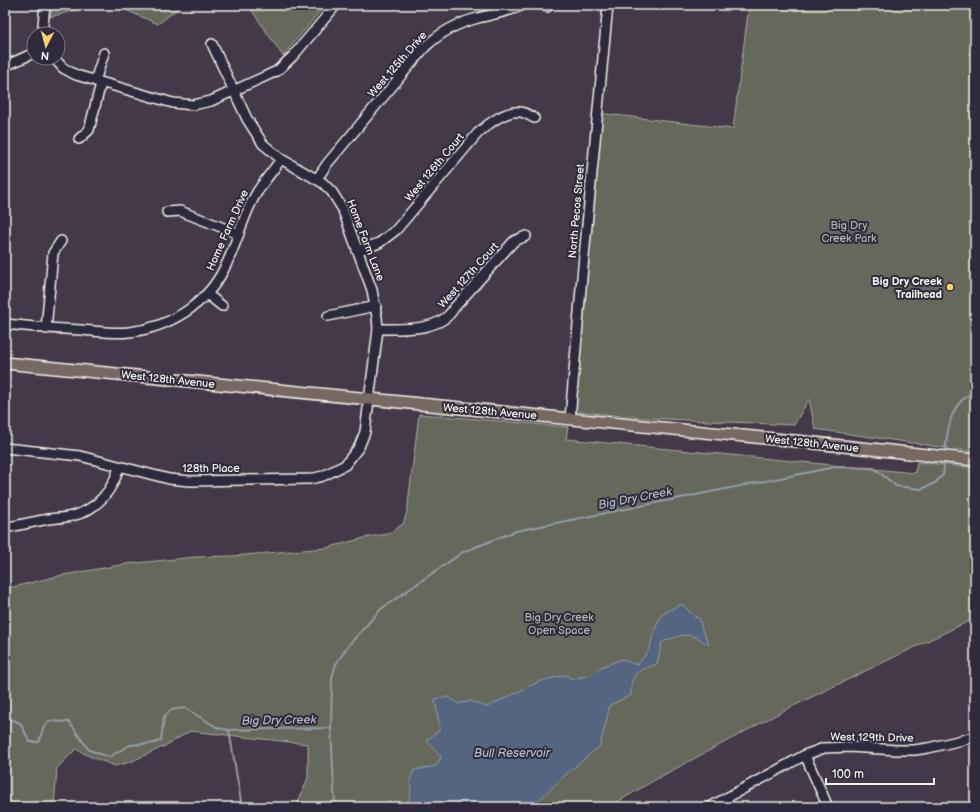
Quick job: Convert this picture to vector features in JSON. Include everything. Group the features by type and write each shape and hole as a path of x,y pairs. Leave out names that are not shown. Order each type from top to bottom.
{"main road":[{"name":"West 128th Avenue","path":"5,363 975,460"}],"street":[{"path":"42,26 45,5"},
{"path":"63,66 69,72 98,82 165,101 184,105 193,105 206,102 234,91 283,67 336,5"},
{"name":"West 125th Drive","path":"317,179 327,164 425,47 434,39 447,29 462,22 510,10 523,5"},
{"name":"North Pecos Street","path":"570,419 608,5"},
{"name":"Home Farm Lane","path":"212,44 257,136 268,149 281,160 317,179 328,187 342,208 372,290 376,306 378,329 370,399"},
{"path":"79,140 89,130 104,52"},
{"path":"5,66 26,57"},
{"name":"West 126th Court","path":"357,251 379,243 396,230 478,133 488,124 496,119 516,112 521,112 534,118"},
{"name":"Home Farm Drive","path":"5,324 120,332 136,331 152,327 174,318 199,302 207,294 224,270 256,193 281,160"},
{"path":"167,212 180,210 239,234"},
{"name":"West 127th Court","path":"378,329 419,328 436,323 451,314 454,308 514,241 526,236"},
{"path":"46,328 53,253 61,241"},
{"path":"207,294 222,306"},
{"path":"328,316 376,306"},
{"name":"128th Place","path":"5,448 80,456 169,479 190,481 310,479 323,476 345,465 359,447 365,432 370,399"},
{"path":"5,528 47,519 73,516 89,510 100,502 110,490 116,478 119,467"},
{"name":"West 129th Drive","path":"710,807 804,755 824,748 837,747 903,750 928,748 975,737"},
{"path":"804,755 828,807"}],"green space":[{"path":"53,5 95,5 50,17"},
{"path":"114,5 182,5 158,24"},
{"path":"248,5 325,5 283,56"},
{"name":"Big Dry Creek Park","path":"749,5 975,5 975,452 815,429 809,399 794,425 644,418 571,411 598,113 733,129"},
{"name":"Big Dry Creek Open Space","path":"419,414 568,427 566,439 915,473 917,462 975,468 975,618 785,710 658,778 609,807 296,807 308,778 308,744 190,731 165,746 130,762 115,766 89,756 76,749 57,768 54,807 5,807 5,589 58,576 126,564 196,557 233,556 326,548 368,537 388,534 403,524 407,512"}],"water":[{"name":"Bull Reservoir","path":"682,604 695,617 700,619 701,627 709,645 697,638 686,635 662,642 657,664 645,668 636,674 632,682 631,695 610,705 600,746 564,776 532,807 406,807 411,792 410,781 414,770 436,766 441,757 426,740 440,730 435,699 448,697 459,704 470,701 487,707 538,682 565,675 573,679 592,675 601,667 622,659 637,665 649,650 655,629 662,614"}],"waterway":[{"name":"Big Dry Creek","path":"945,454 951,418 960,402 975,392"},
{"name":"Big Dry Creek","path":"335,807 331,728 332,678 336,664 347,647 381,609 463,552 516,531 835,467 874,468 896,486 921,489 935,483 943,475 945,460"},
{"name":"Big Dry Creek","path":"5,718 7,717 20,723 30,742 39,742 43,728 49,721 69,722 89,750 109,757 130,745 155,743 161,740 164,717 171,710 185,708 218,728 229,730 242,807"},
{"name":"Big Dry Creek","path":"229,730 331,728"}],"place":[{"name":"Big Dry Creek Trailhead","path":"950,287"}]}
